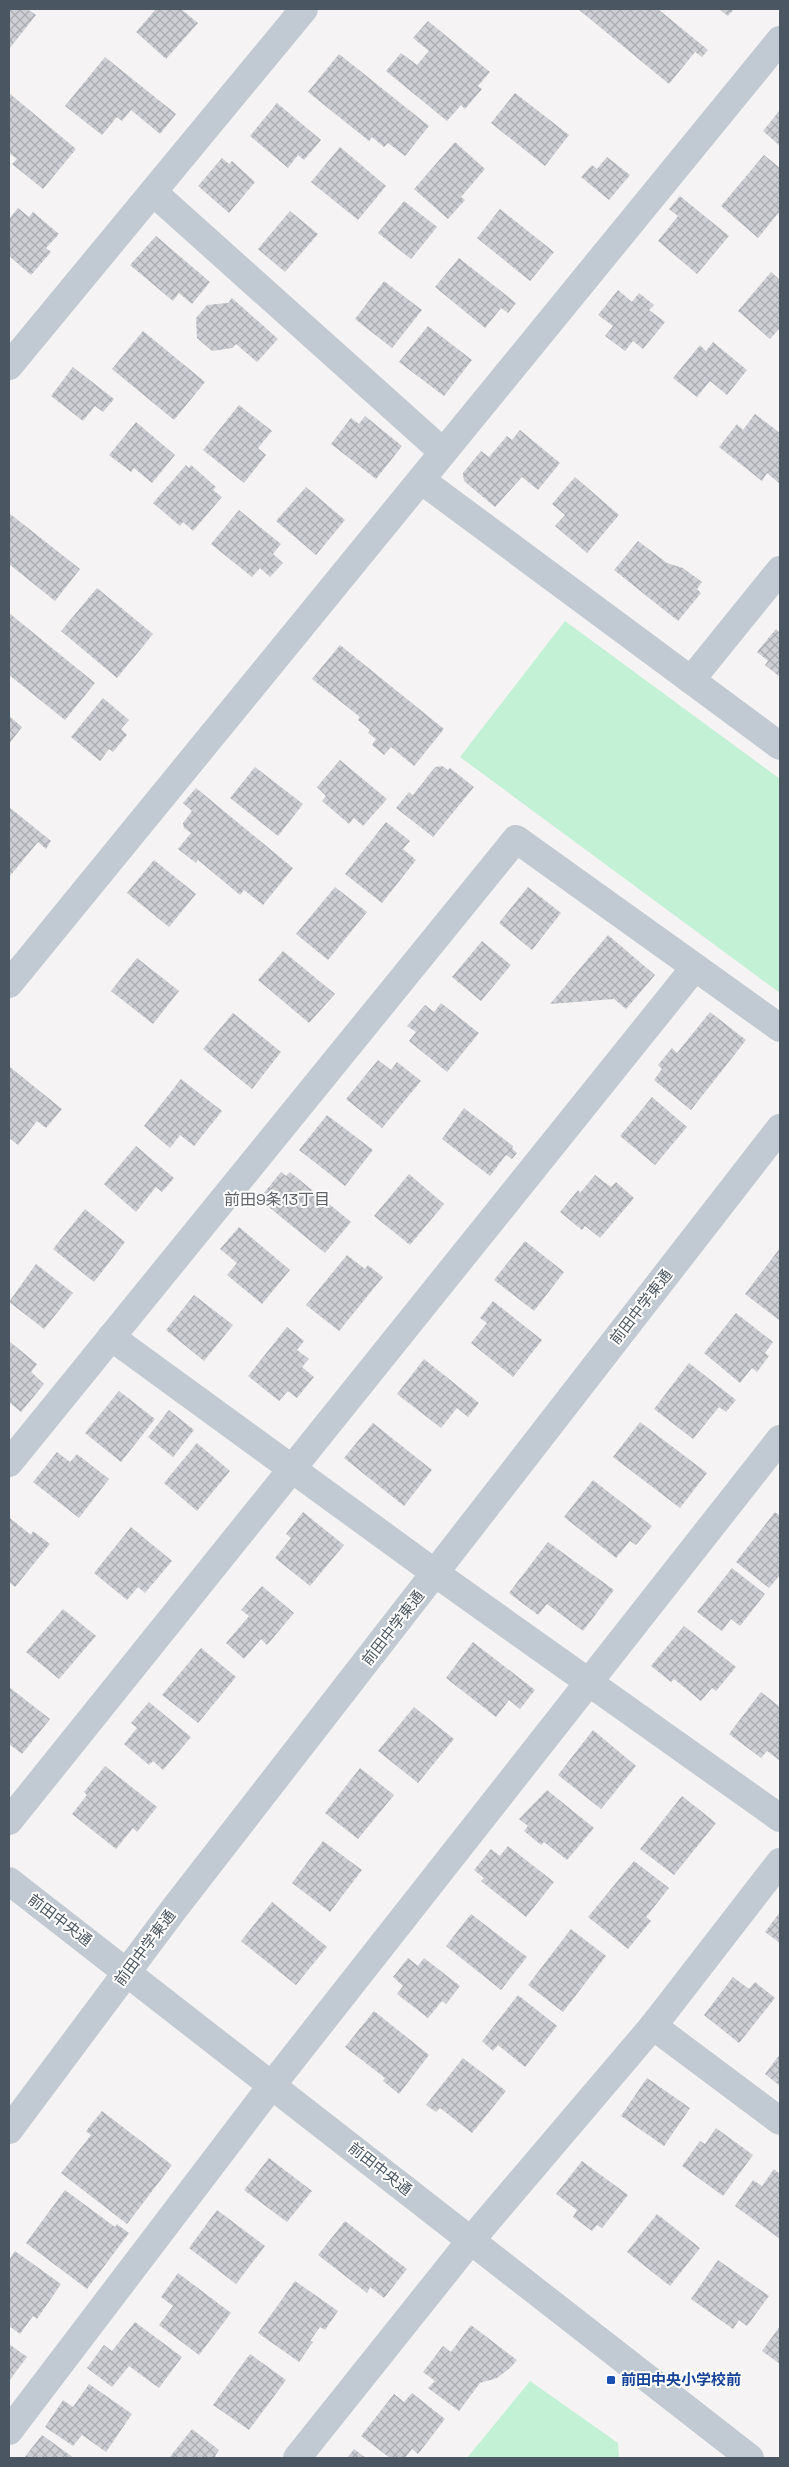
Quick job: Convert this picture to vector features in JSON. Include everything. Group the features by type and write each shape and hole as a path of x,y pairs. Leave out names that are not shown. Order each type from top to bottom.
{"street":[{"path":"9,366 304,9"},
{"path":"9,984 780,40"},
{"path":"153,192 443,452"},
{"path":"421,480 780,746"},
{"path":"690,680 780,570"},
{"path":"9,1463 516,839 780,1028"},
{"path":"9,1821 293,1470 695,967"},
{"name":"前田中学東通","path":"9,2130 127,1971 780,1128"},
{"path":"111,1337 435,1573 780,1818"},
{"path":"9,2431 272,2085 780,1439"},
{"path":"297,2458 471,2240 653,2026 780,1862"},
{"name":"前田中央通","path":"9,1881 750,2458"},
{"path":"653,2026 780,2121"}],"green space":[{"path":"565,621 780,779 780,993 460,757"},
{"path":"530,2381 618,2443 619,2458 467,2458"}],"building":[{"path":"9,9 27,9 36,15 9,49"},
{"path":"156,9 181,9 198,23 166,59 136,32"},
{"path":"578,9 658,9 708,50 702,57 695,52 669,84"},
{"path":"719,9 734,9 728,16"},
{"path":"428,21 490,72 478,86 482,89 465,109 461,105 447,121 386,71 401,53 417,65 429,51 413,38"},
{"path":"339,54 429,126 405,156 388,143 384,147 372,137 369,141 308,92"},
{"path":"105,57 176,114 160,134 131,110 122,121 117,117 102,135 65,106"},
{"path":"9,93 76,149 43,189 12,164 17,159 9,153"},
{"path":"515,93 569,135 545,166 491,123"},
{"path":"277,103 321,140 304,160 298,155 288,168 250,136"},
{"path":"780,110 780,146 763,131"},
{"path":"455,142 485,169 461,197 465,200 448,219 414,189"},
{"path":"340,147 386,186 358,220 311,182"},
{"path":"764,155 780,168 780,211 758,238 721,206"},
{"path":"607,157 630,175 609,200 581,177 592,165 597,169"},
{"path":"222,158 229,164 232,161 255,182 229,213 198,186"},
{"path":"680,196 729,236 697,274 658,241 678,216 669,209"},
{"path":"404,201 437,227 411,259 378,233"},
{"path":"18,208 29,217 33,212 59,234 46,248 51,252 31,275 9,256 9,219"},
{"path":"500,209 554,252 530,281 477,238"},
{"path":"290,211 318,234 285,272 258,249"},
{"path":"156,236 210,282 192,304 179,293 173,301 130,265"},
{"path":"459,258 516,303 508,313 501,308 485,328 435,287"},
{"path":"771,272 780,280 780,328 770,339 738,311"},
{"path":"384,281 422,310 392,348 355,319"},
{"path":"618,290 632,302 639,293 654,305 649,310 665,322 643,349 633,341 625,351 605,336 613,326 598,315"},
{"path":"232,298 278,339 257,362 236,344 232,348 212,351 197,338 196,318 207,305 228,303"},
{"path":"428,326 472,360 444,396 399,362"},
{"path":"143,331 205,382 174,420 112,369"},
{"path":"713,342 747,370 727,395 710,381 697,397 673,378 700,345 706,351"},
{"path":"73,367 114,399 103,412 95,406 83,421 51,396"},
{"path":"239,405 272,431 258,448 266,455 244,483 203,450"},
{"path":"755,414 780,433 780,484 767,473 762,481 719,447 737,424 743,430"},
{"path":"365,416 402,446 376,479 331,444 351,418 359,424"},
{"path":"136,422 175,455 152,483 134,468 131,472 109,455"},
{"path":"520,430 560,463 538,490 522,477 495,507 464,481 463,473 481,451 489,457 507,436 512,440"},
{"path":"186,465 189,468 191,465 216,487 213,490 222,497 193,531 183,522 180,526 153,503"},
{"path":"575,477 619,515 587,553 555,526 565,515 552,504"},
{"path":"306,487 345,520 316,555 276,521"},
{"path":"239,510 281,544 273,554 283,563 270,577 260,568 252,577 211,544"},
{"path":"9,513 80,569 55,601 9,564"},
{"path":"638,541 667,563 683,568 702,582 697,589 701,593 678,621 614,570"},
{"path":"97,588 153,634 117,678 61,631"},
{"path":"9,613 95,683 65,720 9,675"},
{"path":"776,629 780,633 780,677 765,665 768,661 757,652"},
{"path":"340,645 444,729 414,766 391,747 384,755 372,745 376,739 368,733 370,730 358,720 360,717 312,679"},
{"path":"103,698 129,720 121,729 127,735 113,752 109,749 100,761 71,737"},
{"path":"9,716 22,727 9,744"},
{"path":"340,760 387,799 363,826 354,818 349,824 322,801 326,796 317,787"},
{"path":"442,766 448,770 450,768 474,787 433,837 396,808 409,792 413,795 435,767"},
{"path":"255,767 303,804 278,836 230,798"},
{"path":"196,788 293,868 263,905 244,890 240,895 198,860 196,863 178,849 191,833 184,828 183,823 192,811 183,803"},
{"path":"9,807 51,841 46,849 38,842 9,877"},
{"path":"386,822 410,841 403,849 416,860 382,903 345,874"},
{"path":"154,860 196,894 169,927 127,893"},
{"path":"335,887 367,912 328,960 296,934"},
{"path":"528,887 561,913 532,950 499,923"},
{"path":"608,935 655,975 626,1009 614,999 550,1004"},
{"path":"482,941 511,965 481,1001 452,977"},
{"path":"283,951 335,994 309,1023 258,980"},
{"path":"137,958 179,991 153,1024 111,991"},
{"path":"441,1003 479,1033 447,1072 409,1041 416,1032 407,1026 425,1005 434,1012"},
{"path":"710,1012 746,1040 691,1110 654,1080 662,1069 658,1065 672,1048 677,1053"},
{"path":"233,1013 281,1052 252,1089 203,1049"},
{"path":"378,1060 391,1070 397,1062 421,1081 382,1128 346,1099"},
{"path":"10,1067 62,1109 46,1128 37,1121 18,1145 9,1138"},
{"path":"181,1079 222,1111 194,1146 180,1135 170,1148 144,1126"},
{"path":"652,1097 687,1127 655,1165 620,1136"},
{"path":"464,1108 513,1146 512,1148 517,1153 512,1159 506,1155 490,1176 442,1139"},
{"path":"327,1115 373,1150 345,1186 299,1150"},
{"path":"136,1146 174,1178 162,1192 156,1187 136,1212 104,1184"},
{"path":"281,1172 286,1176 290,1172 351,1222 325,1253 259,1199"},
{"path":"409,1174 444,1204 410,1245 374,1216"},
{"path":"595,1175 611,1187 616,1182 634,1198 600,1238 585,1226 582,1230 560,1212 578,1190 580,1193"},
{"path":"85,1209 125,1242 94,1282 53,1249"},
{"path":"239,1227 290,1270 262,1304 227,1275 237,1263 220,1249"},
{"path":"525,1241 564,1272 534,1311 494,1280"},
{"path":"780,1248 780,1318 779,1320 745,1294"},
{"path":"347,1255 365,1269 368,1265 383,1277 339,1331 306,1305"},
{"path":"36,1264 73,1293 44,1329 9,1302"},
{"path":"194,1295 233,1325 204,1361 166,1330"},
{"path":"493,1301 542,1340 513,1377 471,1343 487,1323 480,1318"},
{"path":"736,1313 773,1342 765,1353 769,1356 757,1372 752,1368 740,1383 704,1353"},
{"path":"287,1327 304,1341 297,1350 309,1359 302,1367 314,1377 297,1398 288,1391 279,1401 248,1376"},
{"path":"9,1341 37,1364 31,1372 44,1384 21,1412 9,1402"},
{"path":"424,1359 479,1403 468,1417 457,1408 441,1428 397,1394"},
{"path":"689,1363 736,1400 726,1412 719,1407 693,1439 654,1409"},
{"path":"119,1391 155,1419 121,1462 85,1433"},
{"path":"169,1410 194,1430 173,1457 148,1437"},
{"path":"640,1422 707,1473 680,1508 613,1457"},
{"path":"373,1423 432,1470 404,1506 344,1458"},
{"path":"197,1443 230,1471 197,1511 164,1483"},
{"path":"57,1452 70,1462 77,1454 109,1479 79,1518 33,1482"},
{"path":"593,1480 652,1526 636,1545 630,1541 616,1558 564,1517"},
{"path":"303,1512 344,1545 310,1586 275,1558 291,1538 286,1534"},
{"path":"775,1512 780,1516 780,1575 769,1588 736,1562"},
{"path":"10,1518 31,1535 33,1531 50,1544 15,1587 9,1582"},
{"path":"131,1527 172,1561 145,1593 138,1587 127,1600 94,1573"},
{"path":"548,1542 614,1590 583,1631 547,1604 538,1615 509,1593"},
{"path":"732,1568 765,1594 740,1626 731,1619 722,1631 697,1612"},
{"path":"262,1586 294,1613 267,1645 261,1639 244,1659 226,1643 249,1616 241,1610"},
{"path":"63,1609 96,1636 59,1679 26,1652"},
{"path":"684,1626 736,1667 716,1691 712,1688 701,1701 674,1679 671,1682 651,1666"},
{"path":"473,1642 535,1690 520,1709 509,1700 496,1717 446,1678"},
{"path":"201,1648 236,1677 198,1723 162,1695"},
{"path":"9,1687 50,1719 22,1754 9,1744"},
{"path":"761,1692 780,1707 780,1761 767,1751 761,1758 729,1734"},
{"path":"149,1702 191,1737 163,1770 153,1761 149,1765 124,1744 137,1728 131,1723"},
{"path":"414,1707 454,1739 418,1783 378,1751"},
{"path":"593,1730 636,1766 601,1809 558,1775"},
{"path":"105,1766 157,1807 137,1832 133,1828 116,1849 72,1814 87,1795 84,1792"},
{"path":"360,1768 394,1795 358,1839 325,1813"},
{"path":"547,1790 594,1828 567,1860 544,1842 541,1845 524,1831 528,1826 519,1819"},
{"path":"682,1796 716,1823 674,1875 640,1849"},
{"path":"323,1841 362,1870 330,1912 292,1883"},
{"path":"508,1846 554,1882 526,1917 481,1881 484,1878 474,1870 491,1849 500,1856"},
{"path":"634,1861 669,1888 646,1917 651,1921 628,1949 588,1917"},
{"path":"272,1902 327,1947 296,1985 241,1941"},
{"path":"780,1912 780,1943 765,1932"},
{"path":"471,1914 527,1957 501,1990 446,1946"},
{"path":"571,1929 606,1956 563,2012 528,1985"},
{"path":"408,1958 418,1966 424,1958 460,1986 446,2004 442,2001 428,2018 397,1994 403,1986 393,1977"},
{"path":"733,1977 749,1989 755,1982 775,1998 739,2043 704,2015"},
{"path":"518,1995 557,2026 525,2067 498,2045 493,2051 482,2041"},
{"path":"374,2011 429,2055 399,2094 383,2081 385,2078 345,2047"},
{"path":"780,2054 780,2086 765,2074"},
{"path":"463,2058 506,2091 472,2133 440,2108 436,2112 426,2105"},
{"path":"647,2078 690,2108 664,2146 621,2116"},
{"path":"102,2111 172,2165 127,2224 61,2173 91,2135 86,2131"},
{"path":"716,2128 753,2155 723,2196 682,2166 700,2141 705,2144"},
{"path":"269,2158 312,2191 287,2222 244,2190"},
{"path":"582,2161 628,2195 602,2228 597,2225 592,2231 573,2217 577,2210 556,2194"},
{"path":"774,2169 780,2174 780,2239 735,2206 753,2180 762,2186"},
{"path":"65,2190 115,2227 117,2224 129,2233 87,2289 26,2243"},
{"path":"217,2210 265,2246 236,2284 189,2248"},
{"path":"657,2214 700,2248 670,2286 627,2252"},
{"path":"345,2221 407,2269 384,2298 370,2287 367,2293 318,2255"},
{"path":"15,2251 61,2284 37,2319 33,2316 20,2334 9,2326 9,2260"},
{"path":"718,2260 769,2296 747,2326 739,2320 733,2329 691,2299"},
{"path":"178,2273 231,2313 199,2355 159,2325 173,2306 161,2297"},
{"path":"295,2281 338,2311 325,2330 320,2327 310,2341 313,2342 299,2362 258,2333"},
{"path":"135,2322 182,2357 159,2388 129,2366 112,2387 87,2368 104,2345 112,2351"},
{"path":"471,2325 517,2360 497,2378 480,2383 459,2411 428,2388 435,2381 423,2372 443,2346 451,2352"},
{"path":"780,2326 780,2364 762,2351"},
{"path":"9,2344 27,2357 9,2381"},
{"path":"250,2354 286,2380 249,2430 213,2405"},
{"path":"89,2384 132,2414 106,2452 82,2435 73,2446 45,2427 63,2400 73,2407"},
{"path":"412,2393 445,2419 418,2454 412,2449 405,2458 390,2458 361,2436 394,2394 404,2402"},
{"path":"192,2429 219,2450 215,2456 217,2458 169,2458"},
{"path":"42,2435 74,2458 24,2458"},
{"path":"354,2449 366,2458 347,2458"}],"place":[{"name":"前田中央小学校前","path":"611,2380"}],"district":[{"name":"前田9条13丁目","path":"277,1199"}]}
